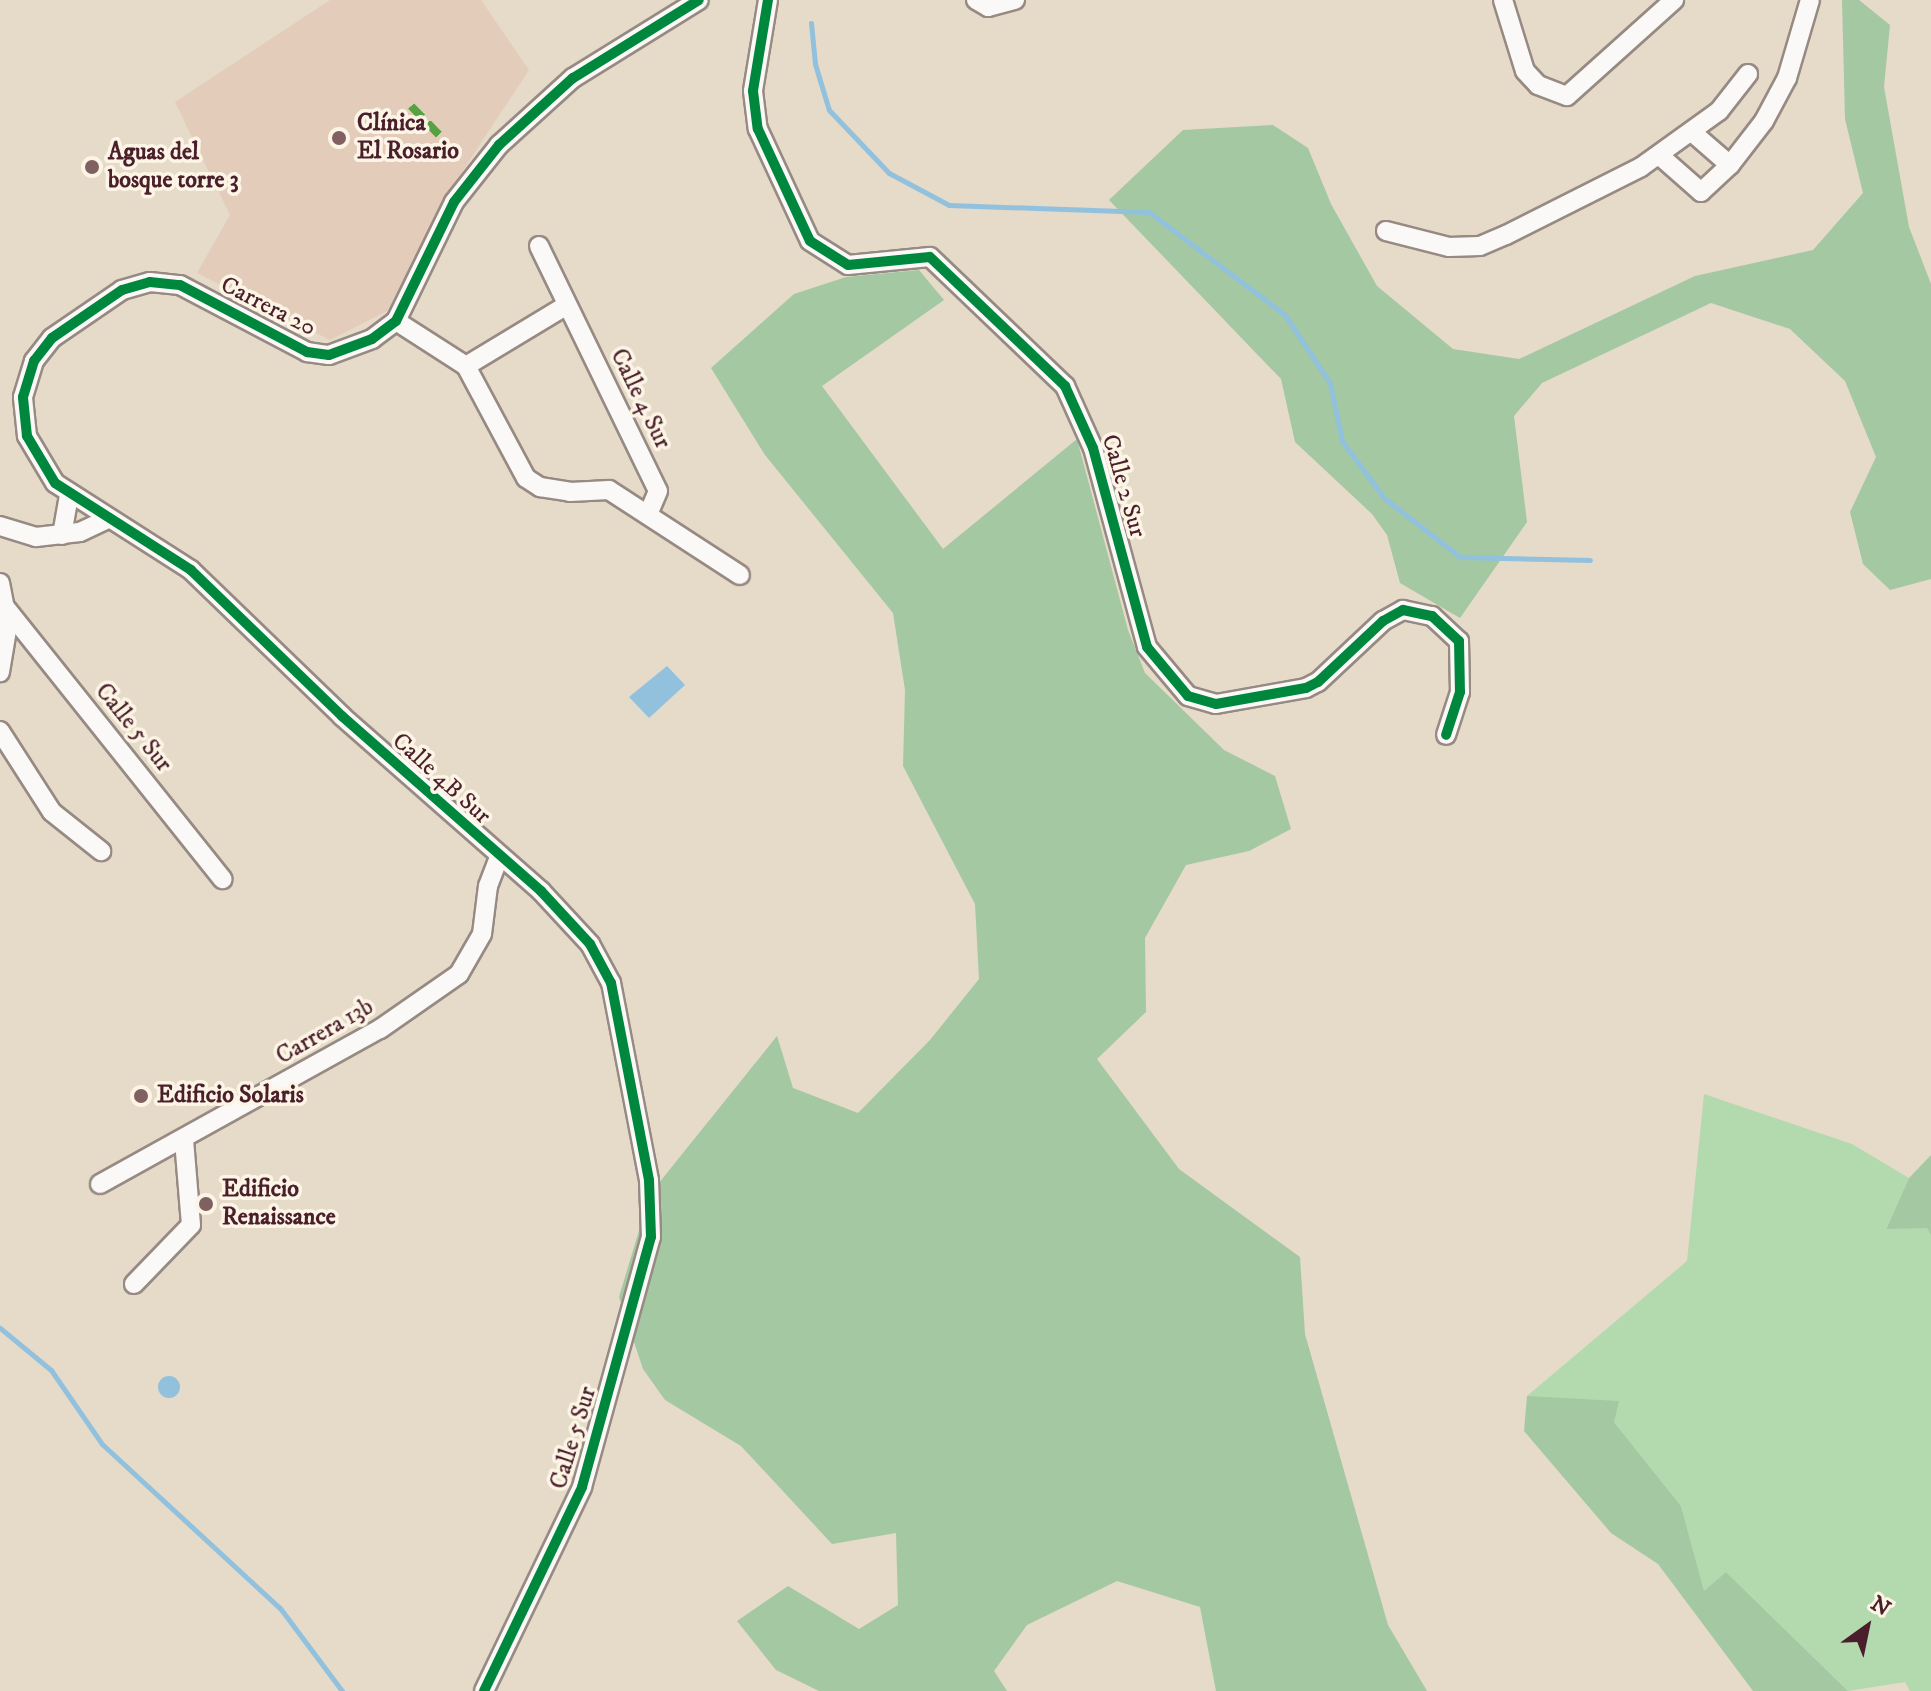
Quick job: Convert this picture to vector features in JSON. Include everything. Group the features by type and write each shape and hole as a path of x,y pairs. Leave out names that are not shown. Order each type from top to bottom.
{"street":[{"name":"Carrera 20","path":"69,497 44,469 27,436 23,397 28,377 52,338 122,290 150,282 180,285 307,352 329,355 358,347 396,321 454,202 499,145 573,78 699,0"},
{"name":"Calle 2 Sur","path":"768,0 753,91 758,129 810,241 848,265 930,257 1065,386 1093,448 1147,647 1188,696 1216,704 1306,688 1318,682 1383,621 1403,610 1432,616 1459,641 1460,692 1446,735"},
{"path":"976,0 988,7 1015,0"},
{"path":"1503,0 1525,71 1538,85 1567,96 1674,0"},
{"path":"1659,155 1701,192 1730,165 1764,121 1787,78 1810,0"},
{"path":"1386,231 1449,247 1480,246 1659,155 1719,111 1748,74"},
{"path":"1693,133 1730,165"},
{"name":"Calle 4 Sur","path":"539,246 658,491 648,514"},
{"path":"466,366 567,305"},
{"path":"396,321 466,366 526,478 540,487 570,492 609,490 740,575"},
{"path":"62,535 69,497"},
{"name":"Calle 4B Sur","path":"69,497 191,570 571,923 607,973 649,1180"},
{"path":"0,526 17,534 62,535 108,519"},
{"path":"0,583 6,608 0,672"},
{"name":"Calle 5 Sur","path":"6,608 222,879"},
{"path":"0,731 52,812 101,851"},
{"name":"Carrera 13b","path":"100,1184 380,1029 459,974 482,934 488,886 499,858"},
{"path":"134,1284 191,1225 184,1139"},
{"name":"Calle 5 Sur","path":"484,1691 582,1487 645,1265 652,1216 649,1180"}],"shaded area":[{"name":"Clínica El Rosario","path":"330,0 481,0 529,70 452,187 387,311 330,340 197,273 230,215 175,102"}],"green space":[{"path":"1842,0 1859,0 1890,25 1884,87 1909,227 1931,284 1931,579 1890,590 1863,564 1850,512 1876,457 1845,381 1790,329 1711,303 1542,383 1514,416 1527,522 1460,618 1400,583 1387,535 1372,514 1295,442 1281,379 1109,200 1183,130 1273,125 1308,148 1331,204 1377,286 1453,349 1519,359 1695,276 1813,250 1863,193 1845,119"},
{"path":"919,270 944,300 822,386 943,549 1077,439 1128,630 1145,673 1224,750 1275,776 1291,829 1249,851 1186,865 1145,938 1146,1012 1097,1059 1179,1169 1300,1257 1305,1334 1388,1625 1427,1691 1216,1691 1200,1607 1117,1581 1027,1625 994,1671 1007,1691 819,1691 776,1670 737,1621 788,1586 859,1629 898,1605 896,1533 832,1544 741,1446 665,1400 643,1369 619,1297 650,1194 777,1036 793,1088 858,1113 930,1040 979,979 975,904 903,766 905,690 893,613 765,455 711,368 794,294 846,277"},
{"path":"1704,1094 1852,1144 1909,1178 1886,1228 1928,1227 1931,1235 1931,1691 1910,1691 1905,1682 1848,1691 1726,1572 1704,1592 1681,1506 1614,1422 1527,1396 1687,1261"},
{"path":"1931,1155 1931,1235 1927,1228 1886,1229 1909,1178"},
{"path":"1527,1396 1619,1401 1614,1422 1681,1506 1704,1591 1726,1572 1848,1691 1753,1691 1658,1564 1611,1533 1524,1431"}],"water":[{"path":"667,666 685,685 649,718 629,697"},
{"path":"165,1376 173,1376 180,1387 173,1398 165,1398 158,1391 158,1383"}],"waterway":[{"path":"811,23 815,64 829,110 889,173 949,205 1149,212 1285,315 1330,383 1342,441 1384,498 1460,557 1590,560"},
{"path":"0,1328 51,1370 102,1444 280,1608 342,1691"}],"marked path":[{"path":"411,106 445,141"}],"cycle path":[{"path":"484,1691 582,1487 651,1237 649,1180 611,983 590,944 541,891 342,716 191,570 55,483 27,436 23,397 34,361 52,338 122,290 150,282 180,285 307,352 329,355 372,339 396,321 454,202 499,145 573,78 699,0"},
{"path":"768,0 753,91 758,129 810,241 848,265 930,257 1065,386 1093,448 1147,647 1188,696 1216,704 1306,688 1318,682 1383,621 1403,610 1432,616 1459,641 1460,692 1446,735"}],"place":[{"name":"Clínica El Rosario","path":"339,138"},
{"name":"Aguas del bosque torre 3","path":"92,167"},
{"name":"Edificio Solaris","path":"141,1096"},
{"name":"Edificio Renaissance","path":"206,1204"}]}
